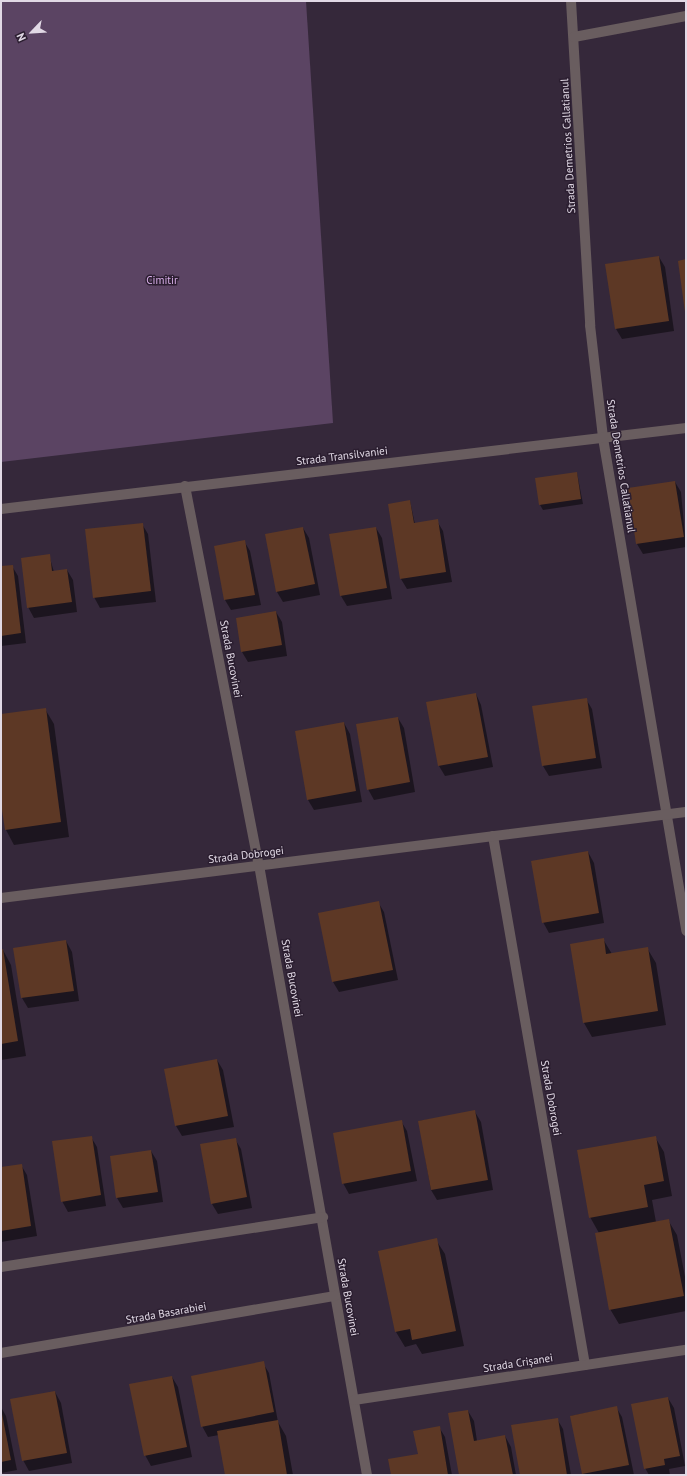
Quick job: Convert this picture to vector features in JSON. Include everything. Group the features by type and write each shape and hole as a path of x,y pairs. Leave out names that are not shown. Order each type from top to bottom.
{"street":[{"name":"Strada Demetrios Callatianul","path":"572,1 590,325 602,438 686,931"},
{"path":"574,37 686,16"},
{"name":"Strada Transilvaniei","path":"1,509 185,486 686,428"},
{"name":"Strada Bucovinei","path":"185,486 259,865 323,1217 335,1296 367,1475"},
{"name":"Strada Dobrogei","path":"1,898 686,812"},
{"name":"Strada Dobrogei","path":"493,836 585,1365"},
{"path":"1,1267 323,1217"},
{"name":"Strada Basarabiei","path":"1,1353 335,1296"},
{"name":"Strada Crișanei","path":"354,1400 686,1350"}],"green space":[{"name":"Cimitir","path":"1,1 306,1 333,423 1,462"}],"building":[{"path":"659,256 669,321 615,329 605,264"},
{"path":"686,259 686,312 685,312 678,261"},
{"path":"577,472 581,499 539,505 535,478"},
{"path":"675,481 684,537 636,544 628,488"},
{"path":"410,500 414,523 438,519 446,572 400,579 388,504"},
{"path":"143,523 151,591 93,598 85,529"},
{"path":"303,527 315,584 276,592 265,534"},
{"path":"376,527 387,588 340,596 329,534"},
{"path":"245,540 255,595 224,600 214,546"},
{"path":"50,554 52,571 67,569 72,602 27,608 21,558"},
{"path":"13,565 21,633 1,636 1,566"},
{"path":"276,611 282,645 241,652 236,618"},
{"path":"476,693 488,757 438,766 426,702"},
{"path":"587,698 596,758 542,766 532,706"},
{"path":"46,708 61,822 5,830 1,803 1,714"},
{"path":"398,717 410,782 367,790 356,724"},
{"path":"344,722 356,791 307,800 295,731"},
{"path":"588,851 599,913 542,923 531,861"},
{"path":"379,901 393,970 332,982 318,913"},
{"path":"604,938 606,954 648,947 658,1011 583,1023 570,944"},
{"path":"66,940 74,991 21,998 13,948"},
{"path":"3,949 18,1041 1,1044 1,950"},
{"path":"217,1059 228,1116 175,1126 164,1069"},
{"path":"475,1110 488,1180 431,1190 418,1121"},
{"path":"402,1120 411,1171 342,1184 333,1133"},
{"path":"92,1136 101,1195 61,1202 52,1141"},
{"path":"656,1136 664,1181 644,1185 648,1207 589,1218 577,1150"},
{"path":"236,1138 247,1197 211,1204 200,1144"},
{"path":"151,1150 158,1192 116,1198 110,1156"},
{"path":"22,1164 31,1226 1,1231 1,1167"},
{"path":"669,1219 684,1296 609,1310 595,1233"},
{"path":"437,1238 456,1331 412,1340 410,1329 395,1332 378,1251"},
{"path":"264,1361 274,1412 201,1427 191,1376"},
{"path":"172,1376 187,1447 144,1456 129,1384"},
{"path":"55,1391 67,1453 22,1461 10,1399"},
{"path":"668,1397 680,1456 664,1459 665,1465 644,1469 631,1404"},
{"path":"617,1406 629,1465 582,1474 570,1416"},
{"path":"1,1409 11,1460 1,1462"},
{"path":"468,1410 474,1441 505,1435 513,1475 459,1475 448,1413"},
{"path":"558,1418 567,1475 520,1475 511,1425"},
{"path":"278,1420 287,1475 225,1475 217,1431"},
{"path":"440,1426 448,1475 391,1475 388,1459 418,1454 413,1431"}]}
